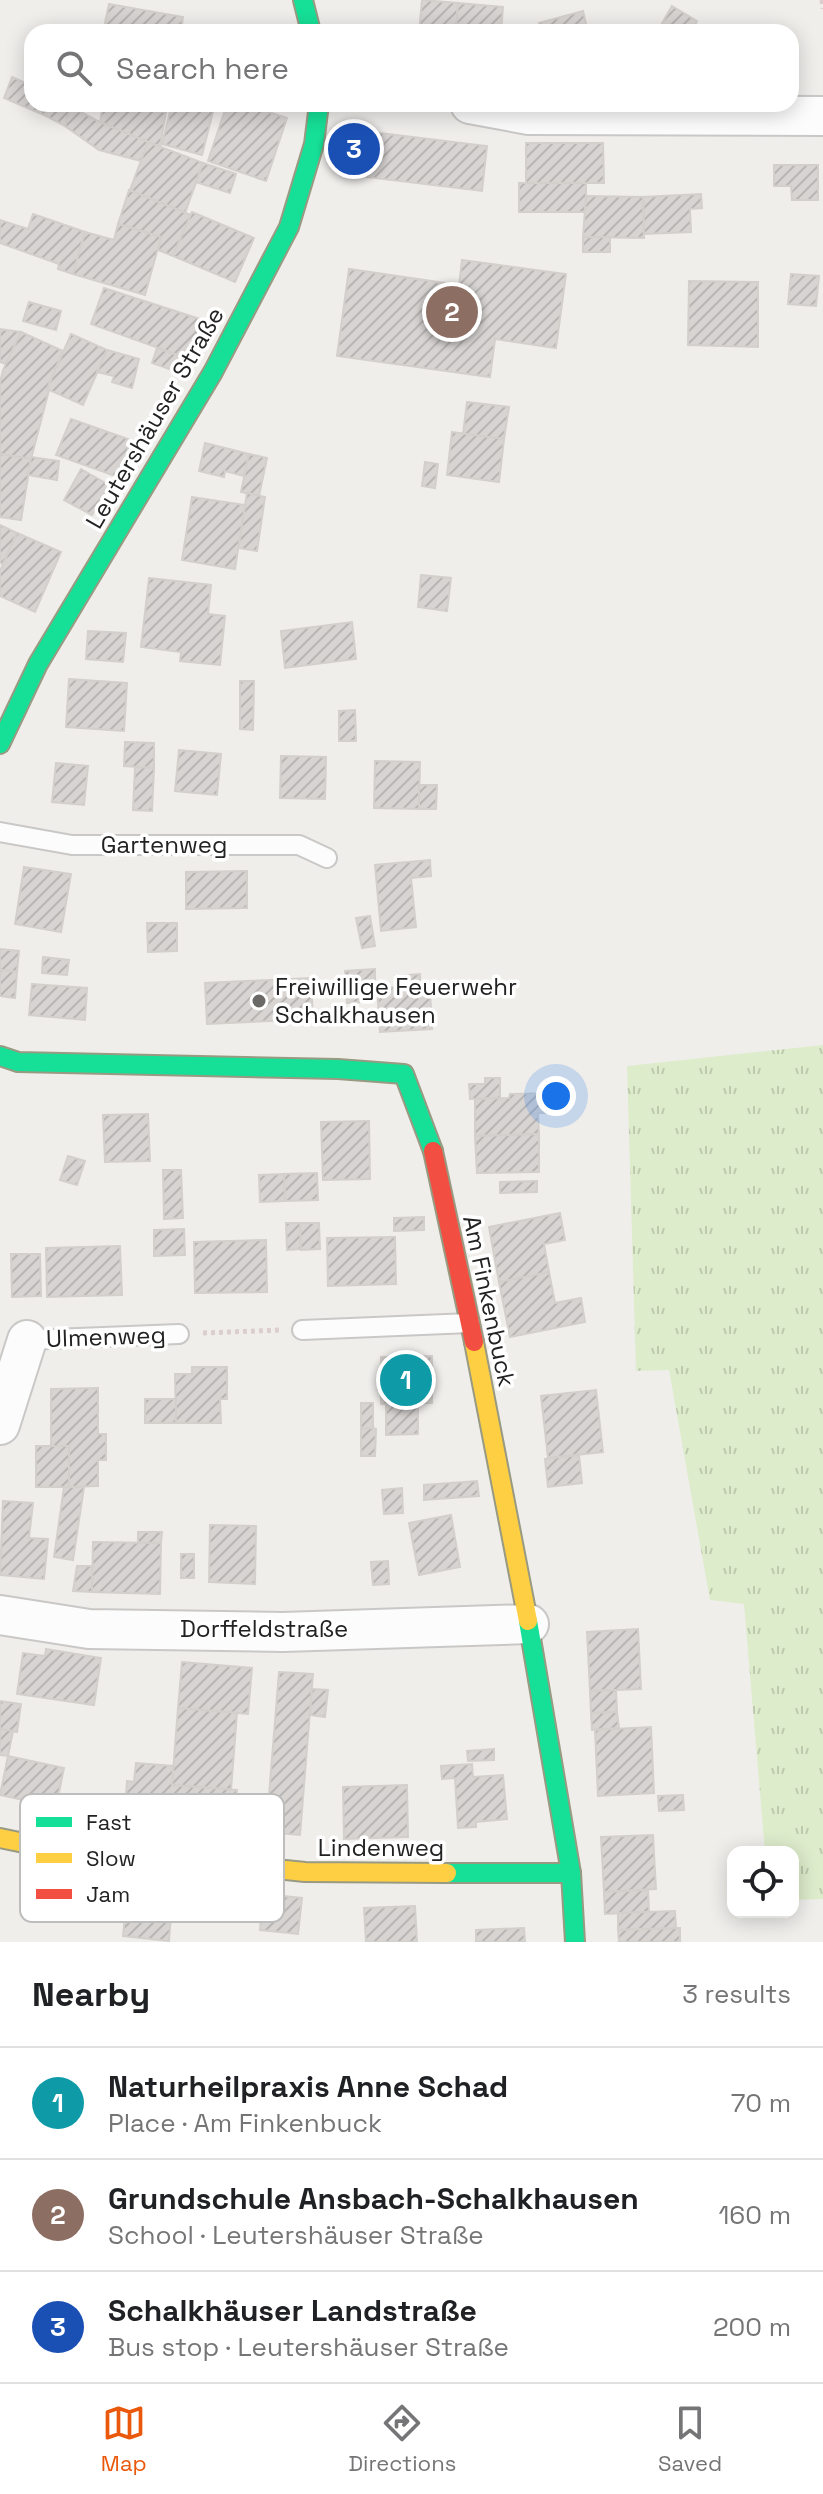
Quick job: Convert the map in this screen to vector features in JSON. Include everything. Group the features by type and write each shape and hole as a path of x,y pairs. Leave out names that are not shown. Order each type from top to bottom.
{"street":[{"path":"303,0 309,24"},
{"name":"Leutershäuser Straße","path":"0,744 38,664 213,372 289,227 314,144 318,112"},
{"path":"513,112 529,115 823,116"},
{"name":"Am Finkenbuck","path":"0,1056 18,1062 338,1069 404,1074 432,1146 470,1323 529,1624 571,1873 575,1942"},
{"name":"Ulmenweg","path":"0,1425 27,1340"},
{"name":"Dorffeldstraße","path":"0,1615 104,1629 283,1632 529,1624"},
{"name":"Lindenweg","path":"0,1838 20,1842"},
{"name":"Lindenweg","path":"284,1870 571,1873"}],"lane":[{"name":"Gartenweg","path":"0,832 72,845 299,845 327,858"},
{"path":"302,1330 470,1323"},
{"name":"Ulmenweg","path":"27,1340 179,1334"}],"path":[{"path":"822,0 823,9"},
{"path":"179,1334 302,1330"}],"green space":[{"path":"823,1045 823,1899 799,1900 799,1846 764,1846 744,1604 710,1600 669,1370 636,1371 627,1066"}],"building":[{"path":"422,0 458,3 457,24 420,24"},
{"path":"458,3 503,7 502,24 457,24"},
{"path":"109,4 183,17 182,24 105,24"},
{"path":"672,6 697,21 695,24 662,24"},
{"path":"583,11 586,24 539,24"},
{"path":"12,77 24,82 24,107 4,98"},
{"path":"48,112 69,112 65,126 46,116"},
{"path":"69,112 81,112 148,142 141,161 99,150 65,126"},
{"path":"102,112 166,112 160,147 100,122"},
{"path":"170,112 213,112 202,155 162,144"},
{"path":"224,112 269,112 287,118 266,181 208,161"},
{"path":"372,132 487,146 482,191 366,177"},
{"path":"148,142 203,163 185,213 130,190"},
{"path":"526,143 603,143 604,183 526,183"},
{"path":"203,163 236,174 230,193 196,182"},
{"path":"774,165 818,165 818,200 792,200 791,186 774,186"},
{"path":"519,183 586,183 586,212 519,212"},
{"path":"129,190 191,215 173,256 158,250 161,237 118,224"},
{"path":"701,194 702,208 690,209 691,232 644,234 643,197"},
{"path":"586,196 643,197 644,238 583,237"},
{"path":"192,212 254,238 235,282 173,256"},
{"path":"33,214 85,232 73,274 58,269 59,264 0,243 0,220 28,229"},
{"path":"118,224 161,237 145,295 73,274 85,232 114,240"},
{"path":"583,237 610,237 610,252 583,252"},
{"path":"462,260 566,274 556,348 495,339 490,377 337,356 349,269 459,285"},
{"path":"791,274 819,276 816,306 788,304"},
{"path":"689,281 758,282 758,347 688,345"},
{"path":"104,288 206,321 192,360 91,324"},
{"path":"29,302 61,311 56,330 23,321"},
{"path":"0,329 21,332 6,364 0,362"},
{"path":"21,332 63,351 47,389 31,459 0,454 0,383"},
{"path":"71,334 107,350 83,405 47,389"},
{"path":"157,348 192,360 186,375 152,363"},
{"path":"107,350 139,359 132,388 112,382 114,376 97,372"},
{"path":"467,402 509,407 504,439 463,434"},
{"path":"71,419 131,440 118,477 56,455"},
{"path":"452,432 504,439 499,482 447,475"},
{"path":"205,443 249,454 244,476 225,471 224,477 199,471"},
{"path":"0,454 31,459 21,520 0,517"},
{"path":"249,454 267,458 259,496 241,492"},
{"path":"31,457 59,461 57,480 28,475"},
{"path":"425,462 438,464 435,488 422,486"},
{"path":"81,469 109,485 92,515 64,500"},
{"path":"247,493 265,497 257,551 238,548"},
{"path":"192,497 245,505 235,569 182,560"},
{"path":"0,525 17,533 3,564 0,563"},
{"path":"17,533 61,552 35,612 0,596 0,571"},
{"path":"421,575 451,578 447,611 418,607"},
{"path":"149,578 211,585 208,614 225,616 220,665 180,661 181,652 141,647"},
{"path":"352,622 356,659 285,668 281,631"},
{"path":"88,631 126,633 123,662 86,659"},
{"path":"69,679 127,683 124,731 66,727"},
{"path":"240,681 254,681 253,730 240,729"},
{"path":"355,710 356,741 339,741 339,711"},
{"path":"125,742 154,743 154,768 124,766"},
{"path":"179,750 221,754 217,795 175,791"},
{"path":"281,756 326,757 325,799 280,798"},
{"path":"375,761 420,762 419,809 374,808"},
{"path":"56,763 88,766 84,805 52,802"},
{"path":"135,767 154,768 152,811 133,810"},
{"path":"419,785 437,785 436,809 419,809"},
{"path":"430,860 431,876 411,878 416,927 381,931 375,865"},
{"path":"24,867 71,874 61,932 15,924"},
{"path":"247,871 247,908 186,909 186,872"},
{"path":"370,916 375,946 362,948 356,918"},
{"path":"147,923 177,923 177,951 148,952"},
{"path":"0,949 19,951 17,972 0,970"},
{"path":"43,957 69,960 67,975 42,973"},
{"path":"375,969 375,981 363,982 364,1002 347,1003 345,971"},
{"path":"0,970 17,972 15,998 0,996"},
{"path":"420,974 420,991 430,990 432,1029 380,1032 377,988 396,987 395,976"},
{"name":"Freiwillige Feuerwehr Schalkhausen","path":"311,978 313,1019 207,1024 205,983"},
{"path":"32,984 87,988 85,1020 29,1015"},
{"path":"485,1078 500,1078 500,1098 470,1099 469,1084 485,1084"},
{"path":"556,1093 557,1113 538,1113 539,1134 475,1136 475,1099 509,1098 510,1094"},
{"path":"148,1114 150,1161 105,1162 103,1115"},
{"path":"369,1121 370,1179 323,1180 321,1122"},
{"path":"539,1134 539,1172 477,1173 475,1136"},
{"path":"68,1156 85,1161 77,1185 60,1180"},
{"path":"163,1170 181,1170 183,1218 164,1219"},
{"path":"317,1173 318,1200 285,1201 284,1174"},
{"path":"284,1174 285,1201 260,1202 259,1175"},
{"path":"537,1181 537,1192 500,1193 500,1182"},
{"path":"560,1213 565,1240 544,1244 549,1272 499,1282 489,1227"},
{"path":"424,1217 424,1230 394,1231 394,1218"},
{"path":"286,1223 300,1223 301,1249 287,1250"},
{"path":"300,1223 319,1223 320,1249 301,1250"},
{"path":"184,1229 185,1255 154,1256 154,1230"},
{"path":"395,1237 396,1284 328,1286 327,1238"},
{"path":"266,1240 267,1292 195,1293 194,1242"},
{"path":"120,1246 122,1295 47,1297 46,1248"},
{"path":"11,1254 40,1254 41,1296 12,1297"},
{"path":"549,1272 555,1303 581,1298 585,1322 510,1337 499,1282"},
{"path":"432,1356 432,1403 381,1404 381,1357"},
{"path":"192,1367 227,1367 227,1399 220,1399 221,1423 176,1423 175,1374 192,1374"},
{"path":"98,1388 98,1434 106,1434 106,1460 98,1460 98,1486 69,1487 69,1446 51,1446 51,1389"},
{"path":"596,1390 603,1452 548,1458 541,1396"},
{"path":"145,1399 176,1399 176,1423 145,1423"},
{"path":"361,1403 373,1403 373,1428 361,1429"},
{"path":"418,1403 418,1434 386,1435 386,1404"},
{"path":"361,1429 376,1429 375,1456 361,1456"},
{"path":"36,1446 69,1446 69,1487 36,1487"},
{"path":"579,1455 582,1483 548,1487 545,1459"},
{"path":"477,1481 479,1496 424,1500 424,1485"},
{"path":"64,1487 84,1487 73,1560 54,1557"},
{"path":"402,1488 403,1513 384,1514 382,1490"},
{"path":"3,1501 33,1503 29,1538 48,1539 44,1579 0,1575"},
{"path":"451,1515 460,1567 419,1575 409,1523"},
{"path":"210,1525 256,1526 255,1584 209,1582"},
{"path":"138,1532 162,1532 161,1543 138,1543"},
{"path":"93,1542 161,1543 160,1594 92,1592"},
{"path":"181,1554 194,1554 194,1578 181,1578"},
{"path":"388,1561 389,1584 373,1585 371,1562"},
{"path":"77,1566 92,1566 92,1592 73,1591"},
{"path":"638,1629 641,1689 590,1691 587,1632"},
{"path":"46,1649 101,1658 94,1705 17,1694 23,1653 45,1656"},
{"path":"182,1662 252,1668 248,1714 178,1708"},
{"path":"279,1672 313,1674 300,1835 284,1834 284,1794 269,1794"},
{"path":"312,1689 328,1690 325,1717 310,1715"},
{"path":"616,1690 617,1712 591,1713 590,1691"},
{"path":"0,1701 21,1704 17,1732 0,1729"},
{"path":"178,1708 237,1713 231,1790 172,1785"},
{"path":"617,1712 619,1728 592,1730 591,1713"},
{"path":"651,1727 654,1793 598,1796 595,1730"},
{"path":"0,1729 13,1731 8,1756 0,1755"},
{"path":"494,1749 494,1760 468,1761 467,1751"},
{"path":"8,1756 64,1768 59,1794 20,1794 20,1799 0,1795"},
{"path":"136,1763 173,1766 172,1785 237,1790 237,1794 126,1794 127,1781 134,1782"},
{"path":"472,1764 473,1777 503,1775 507,1819 476,1822 476,1827 458,1828 455,1778 442,1779 441,1766"},
{"path":"407,1785 408,1837 344,1839 343,1787"},
{"path":"683,1795 684,1810 659,1811 658,1796"},
{"path":"653,1835 656,1889 604,1892 601,1837"},
{"path":"648,1890 649,1912 605,1914 604,1892"},
{"path":"284,1896 302,1898 298,1934 260,1930 261,1922 284,1922"},
{"path":"415,1906 417,1942 366,1942 364,1908"},
{"path":"675,1911 676,1928 618,1930 618,1913"},
{"path":"124,1922 170,1922 169,1941 123,1936"},
{"path":"524,1928 525,1942 476,1942 476,1930"},
{"path":"680,1928 680,1942 619,1942 618,1930"}],"traffic: fast":[{"path":"303,0 309,24"},
{"path":"0,744 38,664 213,372 289,227 314,144 318,112"},
{"path":"0,1056 18,1062 338,1069 404,1074 433,1151"},
{"path":"528,1621 571,1873 575,1942"},
{"path":"447,1873 571,1873"}],"traffic: slow":[{"path":"474,1342 528,1621"},
{"path":"0,1838 20,1842"},
{"path":"284,1870 447,1873"}],"traffic: jam":[{"path":"433,1151 474,1342"}],"place":[{"name":"Schalkhäuser Landstraße","path":"354,149"},
{"name":"Grundschule Ansbach-Schalkhausen","path":"452,312"},
{"name":"Freiwillige Feuerwehr Schalkhausen","path":"259,1001"},
{"name":"Naturheilpraxis Anne Schad","path":"406,1380"}]}
